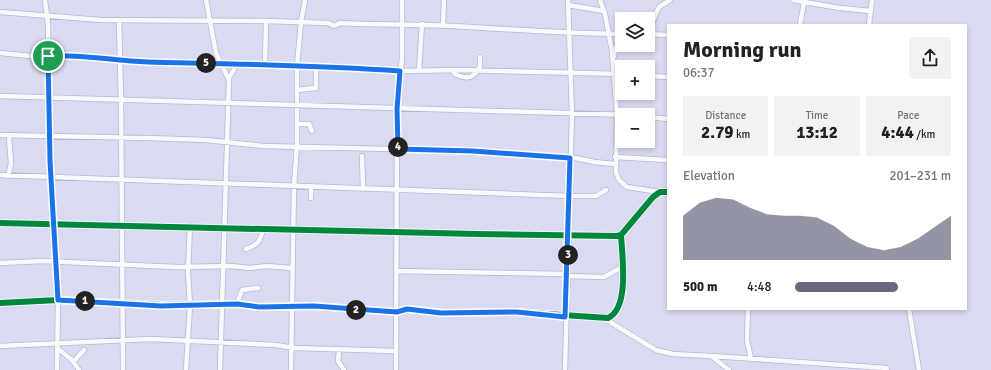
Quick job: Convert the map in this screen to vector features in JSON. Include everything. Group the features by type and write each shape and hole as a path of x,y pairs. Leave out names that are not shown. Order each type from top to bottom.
{"street":[{"path":"45,0 48,56 49,135 58,300 58,370"},
{"path":"206,0 216,53 229,78"},
{"path":"290,370 294,186 297,145 296,66 305,0"},
{"path":"396,370 397,109 400,71 402,0"},
{"path":"443,25 444,0"},
{"path":"600,0 609,34 616,108"},
{"path":"655,16 659,7 670,0"},
{"path":"794,0 870,11"},
{"path":"869,24 872,0"},
{"path":"565,370 566,275 572,114 568,2 604,11"},
{"path":"800,24 804,2"},
{"path":"0,12 119,20 266,21 328,23 334,26 340,23 384,25 422,24 570,33 615,34"},
{"path":"119,20 121,59 121,264 123,303 123,370"},
{"path":"265,65 266,21"},
{"path":"419,70 422,24"},
{"path":"655,34 667,35"},
{"path":"612,62 616,52"},
{"path":"0,53 77,56 142,62 316,66 400,71 452,70 613,74"},
{"path":"452,70 455,74 468,78 473,77 477,71 480,57"},
{"path":"220,370 222,266 228,142 229,78 237,64"},
{"path":"297,90 316,88 316,66"},
{"path":"655,76 667,77"},
{"path":"0,96 397,109 615,114"},
{"path":"655,118 667,119"},
{"path":"297,124 310,124 312,131"},
{"path":"0,135 49,135 228,142 263,146 297,145 473,151 570,158 615,164"},
{"path":"8,176 11,164 9,136"},
{"path":"615,148 615,164 618,176 624,185 667,192"},
{"path":"362,156 362,189"},
{"path":"615,156 667,160"},
{"path":"0,175 397,190 407,192 596,196 606,190"},
{"path":"310,198 311,187"},
{"path":"0,303 58,300 190,305 237,304 259,307 314,306 397,312 407,309 441,313 517,312 605,319 612,316 617,311 622,291 621,234 653,196 660,192"},
{"path":"0,223 122,224 568,235 621,234"},
{"path":"186,370 190,305 188,267 190,226"},
{"path":"246,249 256,246 260,242 263,228"},
{"path":"0,263 121,264 188,267 222,266 249,268 267,266 292,268"},
{"path":"397,271 604,276 622,267"},
{"path":"237,304 242,290 258,288"},
{"path":"748,310 747,341 751,358"},
{"path":"909,310 920,370"},
{"path":"605,319 656,350 674,354 887,368"},
{"path":"0,346 57,345 152,339 187,342 274,345 291,348 396,351"},
{"path":"57,345 74,361 79,370"},
{"path":"74,361 84,350"},
{"path":"339,350 338,361 344,370"},
{"path":"711,356 729,370"}],"cycle path":[{"path":"0,223 617,236 621,235 653,197 660,192 667,192"},
{"path":"0,303 58,300 161,305 237,304 259,307 314,306 397,312 407,309 446,313 517,312 608,318 615,312 622,293 623,267 621,235"}],"route":[{"path":"59,55 96,57 142,62 331,66 400,71 397,109 398,149 473,151 570,158 565,317 517,312 441,313 427,310 405,309 397,312 314,306 259,307 246,306 242,304 161,306 58,300 50,161 48,56 59,55"}]}
